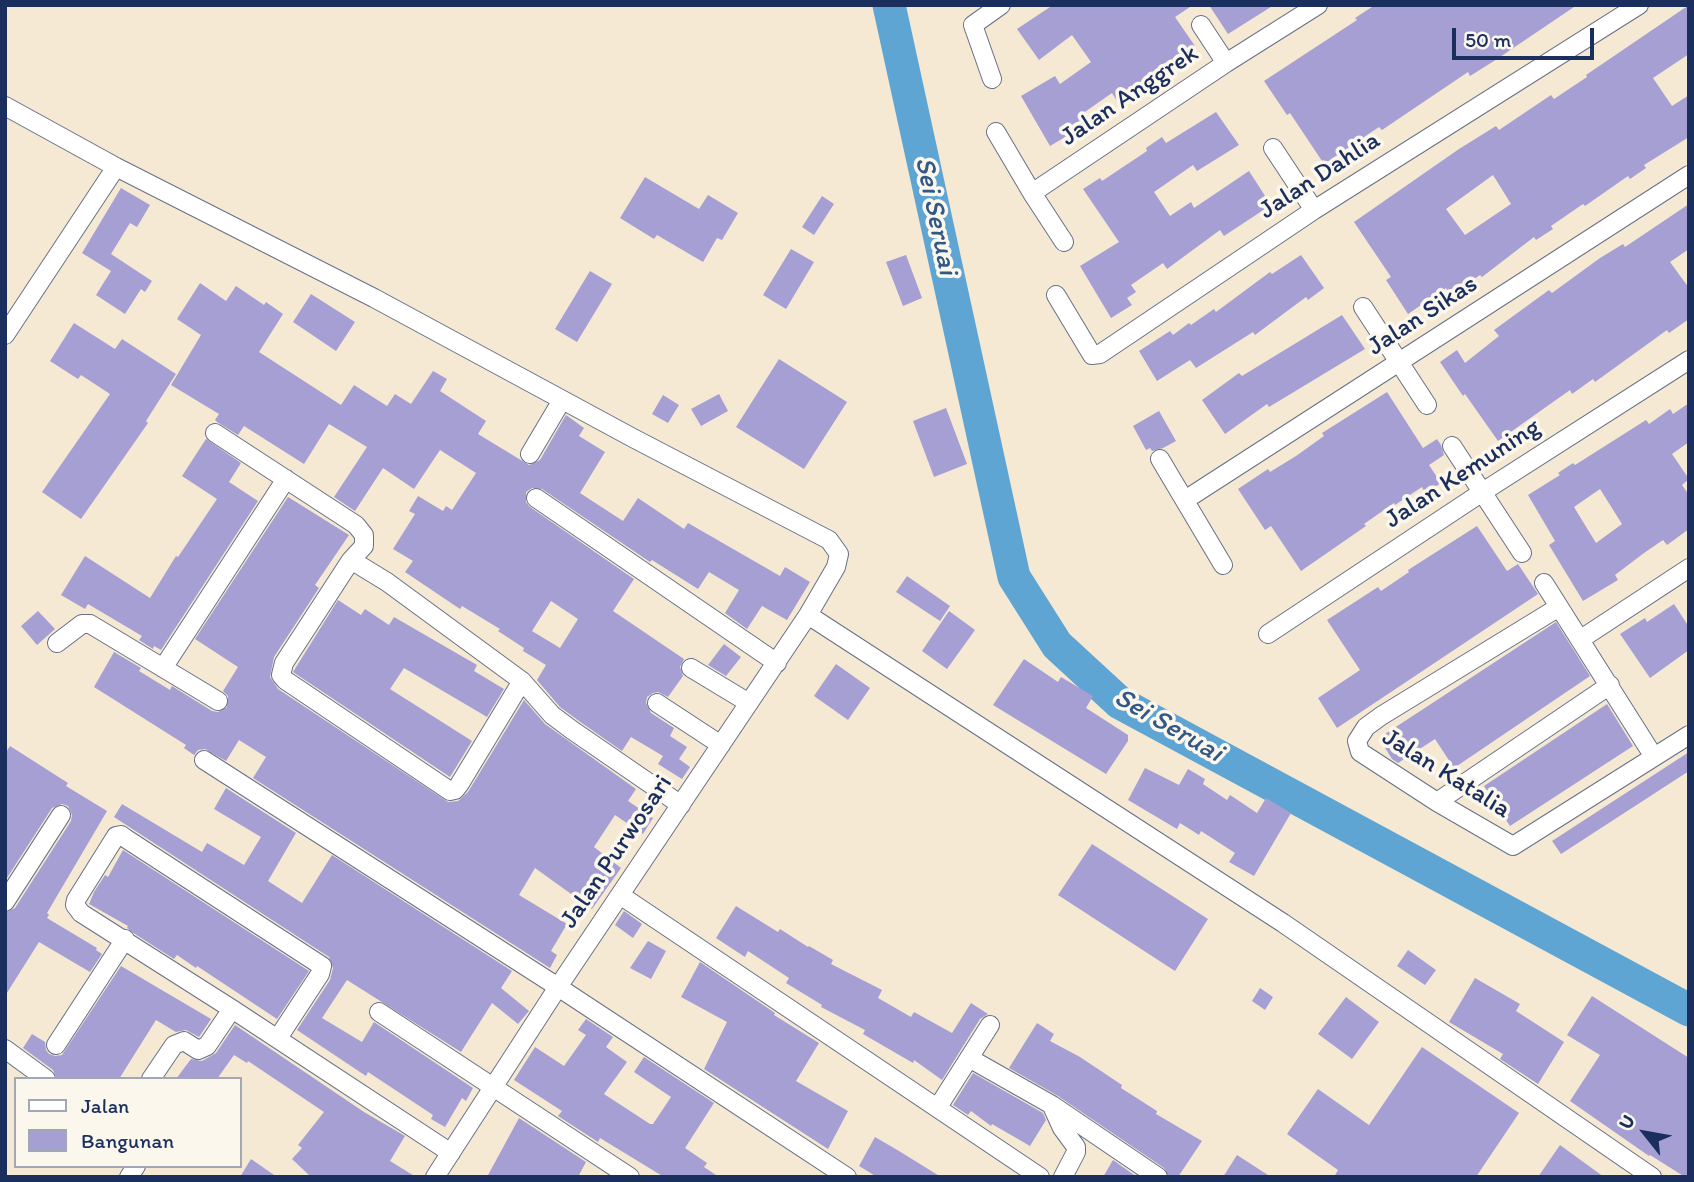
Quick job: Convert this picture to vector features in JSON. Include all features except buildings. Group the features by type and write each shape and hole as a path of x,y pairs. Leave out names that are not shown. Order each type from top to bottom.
{"street":[{"path":"992,79 973,25 1001,5"},
{"name":"Jalan Anggrek","path":"1032,193 1318,5"},
{"name":"Jalan Dahlia","path":"1056,295 1092,355 1097,356 1314,210 1639,5"},
{"path":"1201,25 1226,63"},
{"path":"5,106 116,167 374,298 562,400 530,454"},
{"path":"996,132 1064,242"},
{"path":"1273,148 1314,210"},
{"path":"5,335 116,167"},
{"name":"Jalan Sikas","path":"1185,500 1689,175"},
{"path":"1363,307 1427,405"},
{"name":"Jalan Kemuning","path":"1268,634 1689,360"},
{"name":"Jalan Purwosari","path":"437,1176 558,987 808,615 836,567 839,554 828,540 562,400"},
{"path":"215,433 356,524 364,535 364,545 351,560 284,663 281,675 285,680 450,791 459,785 522,681"},
{"path":"1452,446 1522,553"},
{"path":"1160,459 1223,565"},
{"path":"163,668 286,479"},
{"path":"536,498 776,663"},
{"path":"351,560 387,582 522,681 552,715 681,805"},
{"path":"1581,639 1689,568"},
{"path":"1544,583 1654,757 1689,735"},
{"name":"Jalan Katalia","path":"1559,607 1381,716 1366,727 1357,741 1360,752 1437,802 1513,846 1654,757"},
{"path":"808,615 1283,923 1651,1177"},
{"path":"57,643 82,624 89,624 218,701"},
{"path":"691,668 749,703"},
{"path":"1437,802 1610,685"},
{"path":"657,703 721,745"},
{"path":"204,760 558,987 847,1177"},
{"path":"5,902 61,815"},
{"path":"278,1038 320,974 322,966 118,835 75,905 81,913 278,1038 451,1153"},
{"path":"620,895 1040,1177"},
{"path":"55,1045 125,939"},
{"path":"153,1077 174,1045 184,1041 198,1050 207,1046 232,1009"},
{"path":"379,1012 630,1177"},
{"path":"938,1107 990,1025"},
{"path":"5,1049 43,1077"},
{"path":"969,1058 1052,1105 1082,1128 1158,1177"},
{"path":"1052,1105 1062,1128 1076,1147 1063,1177"}],"waterway":[{"name":"Sei Seruai","path":"889,5 1014,577 1057,645 1120,703 1689,1010"}]}
